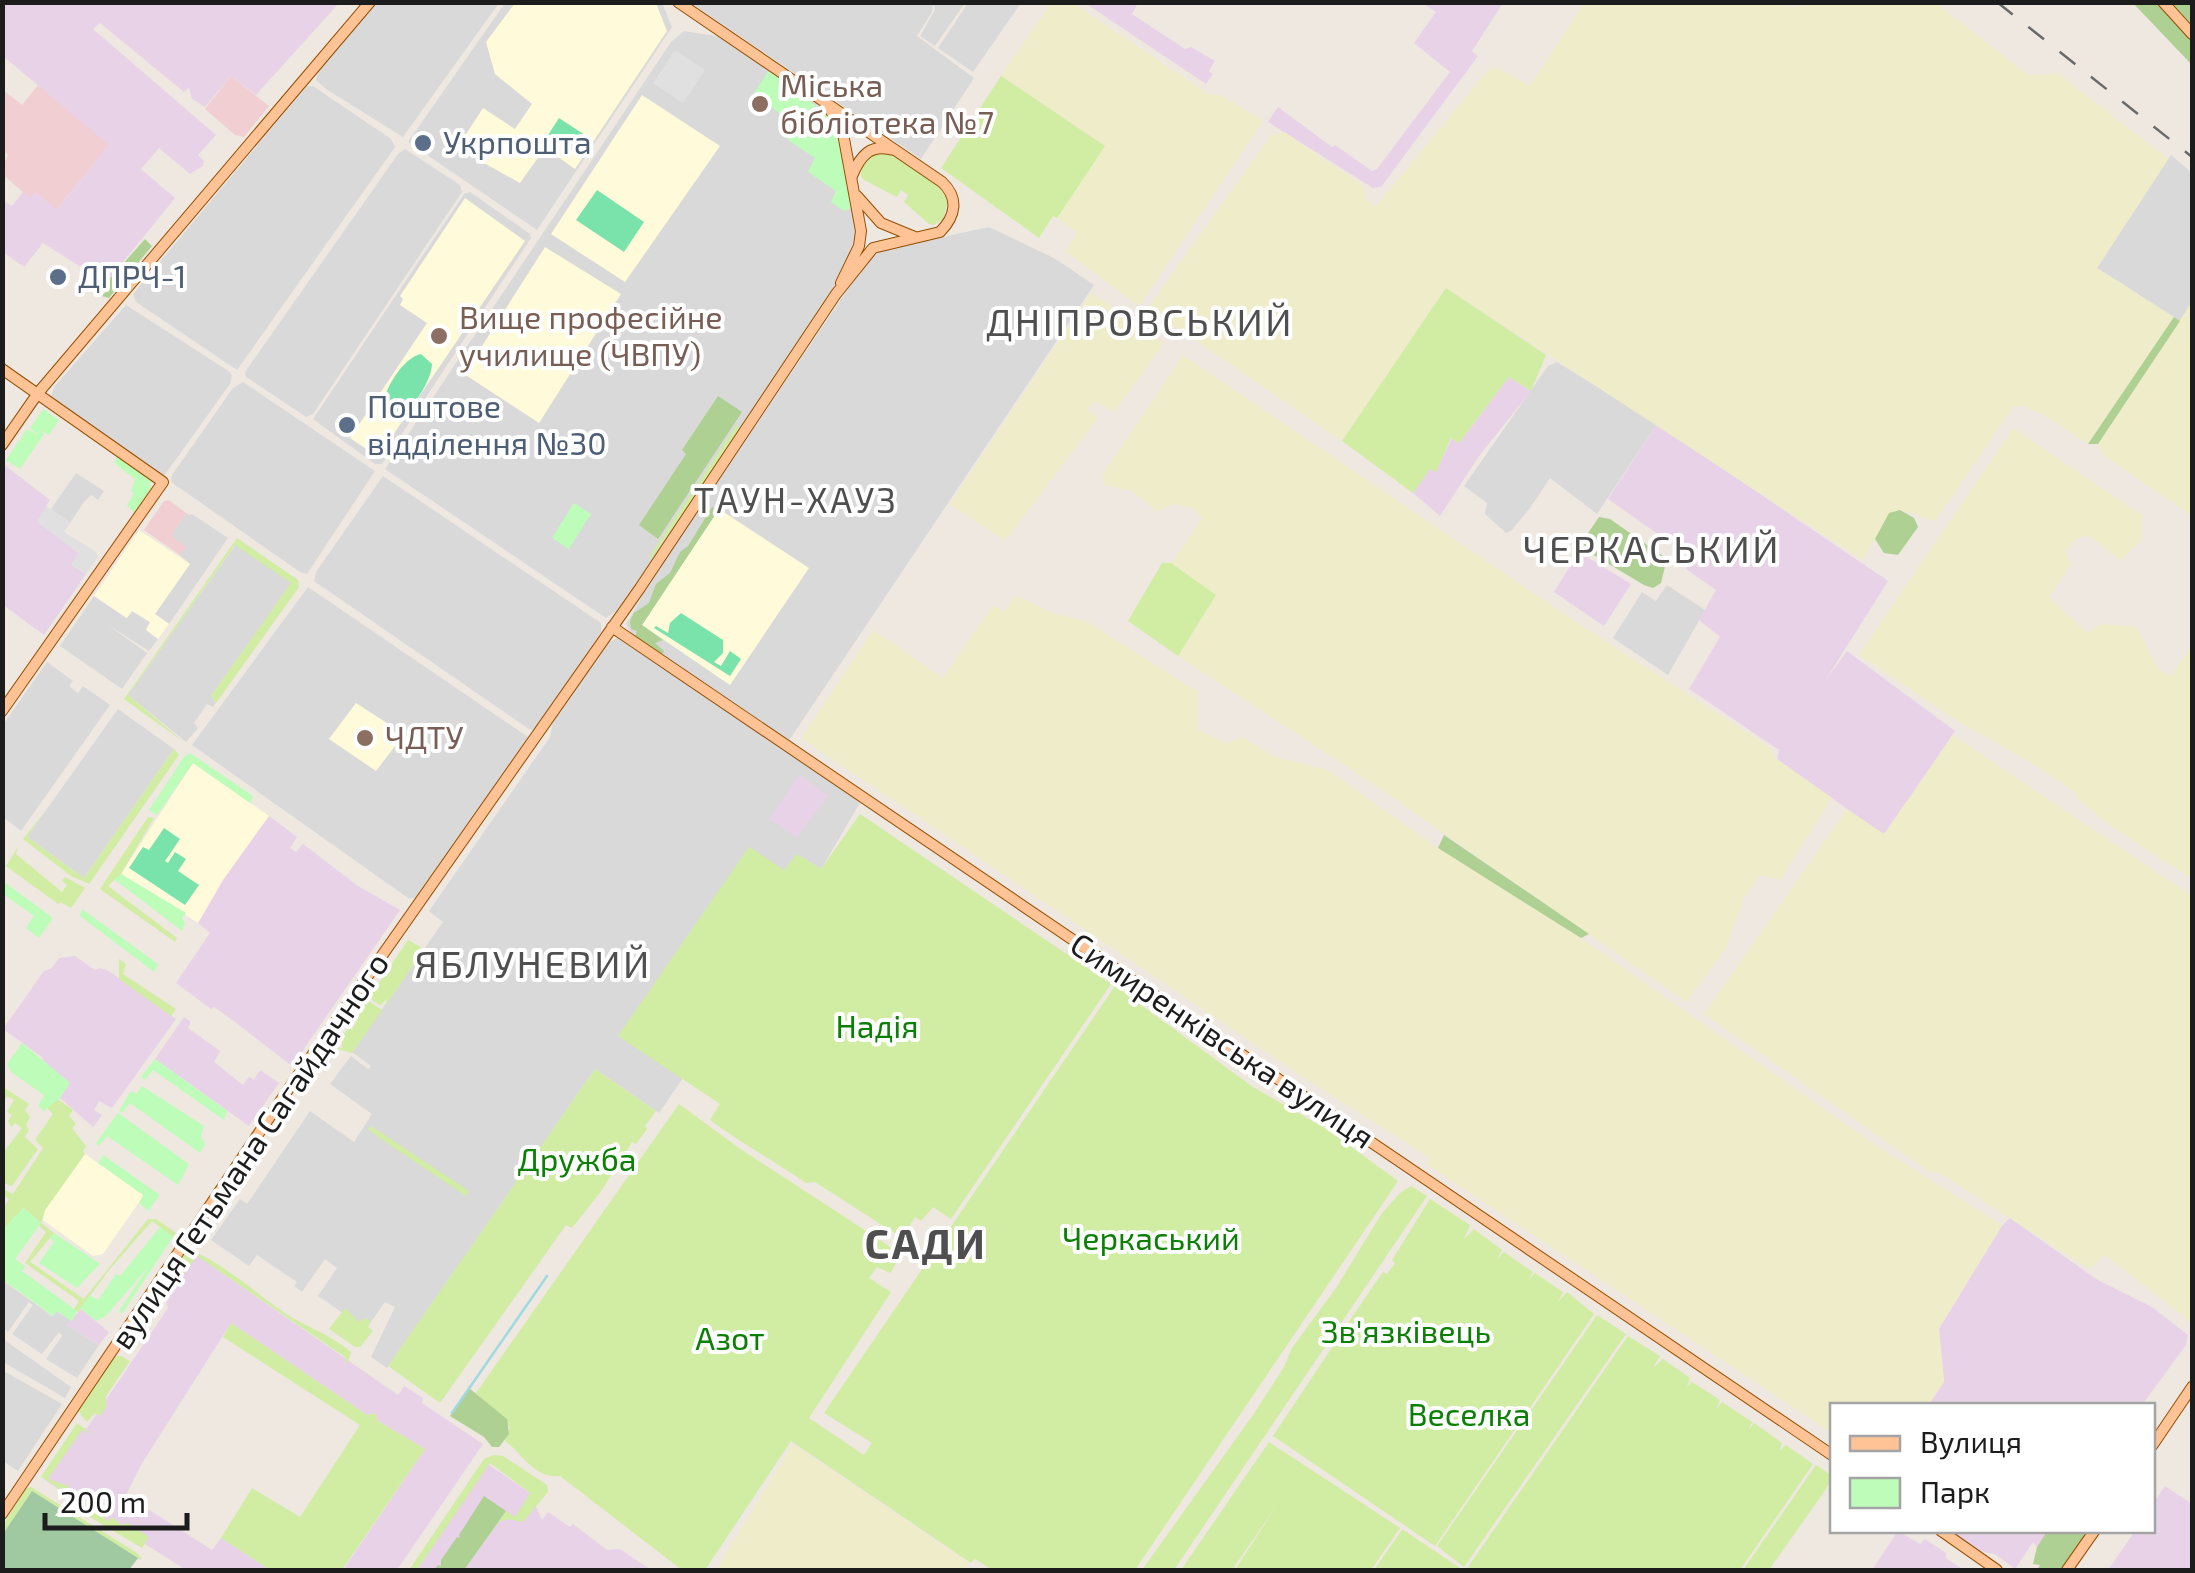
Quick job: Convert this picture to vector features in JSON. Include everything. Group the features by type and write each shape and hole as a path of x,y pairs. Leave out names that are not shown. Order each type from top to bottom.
{"main road":[{"path":"2,445 38,393 370,2"},
{"path":"678,2 945,185 954,208 940,232 916,238 880,223 855,194 839,120 827,105"},
{"path":"2163,2 2192,34"},
{"path":"852,178 865,152 879,147 894,150"},
{"name":"вулиця Гетьмана Сагайдачного","path":"836,294 860,243 862,231 855,194"},
{"name":"вулиця Гетьмана Сагайдачного","path":"2,1514 294,1082 612,627 836,294 873,248 916,238"},
{"path":"2,369 163,482 2,711"},
{"name":"Симиренківська вулиця","path":"612,627 1830,1454"},
{"path":"2155,1442 2192,1387"},
{"path":"1944,1533 1997,1570"},
{"path":"2068,1570 2093,1533"}],"shaded area":[{"path":"1786,2 1794,9 1798,2 1936,3 2028,75 2059,74 2168,159 2097,268 2174,317 2088,444 2047,417 2024,406 2013,407 1935,521 1900,510 1890,513 1862,560 1446,288 1342,441 1148,308 1271,135 1284,132 1364,186 1366,200 1376,206 1487,71 1498,68 1530,86 1584,3"},
{"path":"3,3 339,3 256,95 231,76 205,107 192,99 189,88 184,92 100,23 93,29 216,135 198,155 203,166 190,174 159,148 141,169 175,198 106,283 43,243 24,267 3,252 4,201 12,206 23,192 30,197 35,192 57,209 109,145 3,56"},
{"path":"376,3 499,3 403,137 316,80 318,72"},
{"path":"505,3 662,3 672,27 537,230 408,142"},
{"path":"515,3 656,3 667,31 575,169 545,148 520,183 457,148 483,108 515,129 532,104 495,74 486,42"},
{"path":"691,3 933,3 932,12 917,36 974,78 921,159"},
{"path":"933,3 965,3 935,46 920,36 935,10"},
{"path":"968,3 1021,3 973,72 938,48"},
{"path":"1051,3 1073,3 1210,95 1221,95 1263,121 1139,306 1065,251 1077,233 1057,218 1105,146 1001,76"},
{"path":"1085,3 1138,3 1132,14 1185,49 1191,47 1215,61 1209,71 1213,74 1206,84"},
{"path":"1422,3 1503,3 1472,51 1478,56 1381,187 1373,188 1268,122 1278,107 1332,147 1335,145 1372,171 1377,169 1450,72 1414,43 1436,12"},
{"path":"684,31 723,37 778,73 834,118 858,232 856,246 830,294 659,551 615,612 606,618 385,469 671,42"},
{"path":"675,50 705,70 683,103 653,83"},
{"path":"231,76 269,106 244,137 235,135 205,109"},
{"path":"38,85 110,144 57,209 30,198 3,175 8,155 3,150 3,90 22,105"},
{"path":"307,86 313,86 391,139 395,147 237,370 136,302 133,294"},
{"path":"642,95 720,146 625,282 551,234"},
{"path":"405,149 460,185 462,192 313,414 306,417 246,377 245,372"},
{"path":"2171,155 2192,173 2192,302 2180,321 2097,268"},
{"name":"Вище професійне училище (ЧВПУ)","path":"470,192 531,238 382,464 375,464 313,419 464,194"},
{"name":"Вище професійне училище (ЧВПУ)","path":"465,198 525,241 378,457 350,438 427,323 400,305 400,296"},
{"path":"989,227 1054,258 1094,285 788,742 631,633 626,624 873,252"},
{"path":"545,247 621,294 539,423 464,374"},
{"path":"1091,293 1164,343 1114,412 1095,401 1088,409 1098,418 1005,541 950,504"},
{"path":"2192,302 2192,516 2103,455 2098,444"},
{"path":"126,305 232,376 164,476 51,396 54,387"},
{"path":"1183,355 1576,622 1751,735 1770,748 1774,757 1832,798 1780,880 1760,875 1744,897 1725,950 1686,1002 1376,786 1178,656 1216,596 1171,563 1202,519 1193,508 1172,504 1158,512 1132,491 1104,485 1103,474"},
{"path":"1557,362 1657,424 1597,514 1550,478 1530,508 1506,533 1485,514 1487,503 1464,486 1548,366"},
{"path":"1509,377 1531,391 1479,456 1440,516 1413,493 1430,468 1436,471 1452,438 1460,442"},
{"path":"243,382 375,471 307,574 171,482 172,475 233,388"},
{"path":"1657,424 1888,581 1825,681 1847,651 1955,731 1884,835 1777,759 1779,750 1689,689 1720,637 1699,620 1716,590 1686,569 1692,558 1608,499"},
{"path":"2013,428 2143,516 2142,538 2121,561 2089,536 2077,538 2065,551 2071,564 2049,597 2087,633 2101,624 2137,627 2157,668 2170,676 2192,646 2192,879 2112,827 2077,799 2076,793 2030,762 1956,720 1859,655"},
{"path":"3,464 50,500 46,506 65,543 79,553 72,565 86,574 44,635 3,605"},
{"path":"76,473 104,491 98,500 91,495 70,523 51,509"},
{"path":"383,476 601,623 601,632 534,730 314,581 316,572"},
{"path":"169,500 190,516 185,515 171,535 186,547 180,555 144,530 164,501"},
{"path":"46,506 70,523 64,532 96,552 98,557 86,574 71,565 78,553 37,522"},
{"path":"719,509 809,568 730,685 642,625"},
{"path":"192,514 228,538 169,624 155,614 190,564 180,555 185,547 170,536 185,515"},
{"path":"139,530 190,564 155,614 169,624 158,639 146,630 150,622 132,611 127,618 94,596"},
{"path":"236,544 292,583 211,696 216,703 213,707 207,704 194,723 198,728 186,742 128,695"},
{"path":"1579,552 1631,584 1604,626 1554,592"},
{"path":"1667,585 1705,610 1668,675 1613,638 1642,592 1656,601"},
{"path":"308,587 528,737 416,899 408,898 192,745"},
{"path":"1016,595 1050,612 1086,621 1198,692 1198,729 1225,743 1243,737 1273,756 1326,769 1438,848 1581,938 1877,1146 2002,1225 1939,1328 1944,1382 1929,1403 1830,1403 1830,1432 1426,1164 1430,1158 1309,1081 801,738 873,630 943,678 993,605 1004,612"},
{"path":"94,596 126,618 132,611 151,623 146,630 158,639 149,651 108,625 147,653 122,689 60,646"},
{"path":"617,638 861,801 791,921 659,1113 595,1069 387,1368 371,1357 395,1307 385,1302 366,1329 318,1296 337,1268 325,1259 302,1292 294,1286 297,1282 257,1255 249,1266 211,1240 240,1199 247,1204 310,1111 354,1142 372,1114 330,1084 351,1056 368,1069 371,1066 352,1052 443,922 429,911 550,737 553,721 610,642"},
{"path":"47,662 73,681 69,686 78,693 83,686 110,705 21,831 3,817 2,726"},
{"name":"ЧДТУ","path":"356,703 402,737 376,771 329,739"},
{"path":"118,709 174,749 84,878 27,837"},
{"path":"1953,735 2192,896 2192,1323 2105,1255 2089,1269 1941,1174 1928,1171 1704,1014 1847,809 1884,834"},
{"path":"193,763 269,816 198,923 121,874"},
{"path":"799,775 828,795 797,838 769,819"},
{"path":"269,816 297,837 290,848 296,852 303,844 358,886 400,910 292,1066 176,983 210,933 198,923"},
{"path":"75,956 95,970 109,971 176,1019 112,1108 99,1101 94,1110 102,1115 93,1127 60,1098 70,1083 3,1029 44,971 59,958"},
{"path":"184,1017 191,1022 188,1028 220,1051 214,1062 243,1085 249,1077 254,1080 260,1070 279,1083 249,1126 155,1059"},
{"path":"85,1154 144,1195 103,1254 93,1256 43,1220 45,1210"},
{"path":"2010,1218 2096,1279 2152,1307 2188,1335 2186,1345 2143,1403 1930,1403 1944,1382 1939,1329"},
{"path":"196,1255 398,1395 404,1386 423,1398 422,1403 483,1444 397,1570 343,1570 425,1449 378,1421 375,1413 367,1415 231,1323 126,1495 212,1550 221,1538 270,1570 186,1570 46,1481 168,1308 166,1299"},
{"path":"2,1280 52,1316 56,1311 72,1321 67,1325 99,1345 77,1378 46,1359 62,1336 59,1332 42,1354 12,1334 33,1305 29,1302 8,1332 3,1327"},
{"path":"81,1309 109,1332 99,1345 67,1325"},
{"path":"3,1339 71,1387 65,1398 3,1362"},
{"path":"2,1370 62,1404 18,1471 3,1461"},
{"path":"793,1444 969,1563 964,1570 716,1570"},
{"path":"488,1464 530,1493 542,1520 548,1512 570,1527 573,1524 607,1550 620,1549 651,1570 417,1570"},
{"path":"2165,1486 2192,1504 2192,1570 2108,1570 2134,1533 2155,1533 2155,1501"},
{"path":"1897,1533 1901,1533 1920,1544 1925,1539 1964,1570 1872,1570"},
{"path":"2047,1533 2037,1547 2033,1542 2015,1569 1995,1554 1978,1551 1951,1534"}],"green space":[{"path":"2133,3 2192,3 2192,65"},
{"path":"774,71 836,123 854,207 844,211 831,202 836,191 808,172 815,158 788,140 793,124 754,93 768,72"},
{"path":"1001,76 1105,146 1039,238 941,168"},
{"path":"559,118 591,139 580,156 548,135"},
{"path":"880,153 909,164 936,185 948,201 943,219 929,224 904,202 908,195 901,190 897,197 864,180 864,164"},
{"path":"597,190 644,222 624,252 576,220"},
{"path":"145,239 152,246 109,298 101,296 107,291 106,283"},
{"path":"1446,288 1546,355 1531,391 1509,377 1459,443 1451,438 1436,472 1430,469 1413,493 1342,441"},
{"path":"2174,317 2180,321 2098,444 2088,444"},
{"path":"421,354 432,364 427,382 406,410 390,412 383,404 392,382 408,361"},
{"path":"718,396 742,412 658,539 639,525 686,454 682,450"},
{"path":"43,409 59,420 49,435 40,430 44,434 20,469 6,460 27,429 38,435 30,428"},
{"path":"738,423 738,433 651,559 649,557"},
{"path":"117,456 153,479 149,485 153,488 135,514 127,505 134,494 131,491 135,479 114,463"},
{"path":"574,503 591,514 569,549 552,538"},
{"path":"712,507 719,509 642,625 663,640 655,643 664,651 661,657 635,638 637,631 631,629 630,621 634,613 649,603 656,584 670,573"},
{"path":"1900,510 1914,518 1918,527 1898,555 1884,553 1875,539 1889,513"},
{"path":"1599,517 1610,519 1663,556 1666,562 1661,583 1653,588 1644,585 1587,551 1582,542"},
{"path":"237,538 298,580 299,587 216,703 211,696 291,583 235,545 128,695 185,743 124,699"},
{"path":"1162,563 1171,563 1216,595 1178,656 1128,621"},
{"path":"681,613 723,640 723,653 714,662 721,666 730,651 741,659 730,676 654,628 668,633 670,623"},
{"path":"174,749 179,755 89,884 71,876 23,839 47,809 27,837 84,878"},
{"path":"190,753 253,796 250,803 193,763 157,815 149,810"},
{"name":"Надія","path":"860,814 1111,984 951,1219 933,1207 921,1221 915,1217 902,1238 815,1182 806,1183 710,1120 720,1104 618,1036 749,847 784,870 797,854 821,869"},
{"path":"148,817 154,818 121,874 108,886 177,938 175,942 100,889"},
{"path":"164,828 180,839 165,861 168,863 175,852 186,859 178,871 199,885 185,905 129,868 143,847 149,850"},
{"path":"1444,835 1589,934 1581,938 1438,848"},
{"path":"18,847 16,854 62,892 67,885 62,881 65,877 85,888 71,908 58,904 6,866"},
{"path":"121,874 186,913 182,931 114,879"},
{"path":"3,881 53,918 39,938 26,928 34,916 3,894"},
{"path":"82,909 158,964 154,972 80,916"},
{"path":"408,940 424,949 385,1007 387,999 380,1005 369,998"},
{"path":"119,959 126,964 123,974 176,1009 171,1016 119,979"},
{"name":"Черкаський","path":"1115,986 1253,1087 1328,1130 1398,1181 1135,1570 992,1570 975,1559 971,1563 791,1441 705,1570 682,1570 560,1476 536,1470 505,1441 510,1427 476,1393 679,1104 889,1246 899,1259 890,1273 877,1267 869,1278 891,1292 809,1418 864,1455 872,1443 824,1413"},
{"path":"367,1000 382,1010 352,1053 338,1049 335,1052 337,1045 342,1049 342,1036 349,1028 352,1030"},
{"path":"22,1043 70,1083 44,1111 38,1106 44,1095 11,1072 7,1064"},
{"path":"155,1059 227,1111 224,1120 153,1070 145,1080 141,1077"},
{"name":"Дружба","path":"595,1069 656,1111 645,1126 647,1129 636,1144 632,1142 572,1228 566,1225 440,1403 388,1366"},
{"path":"142,1086 204,1126 201,1136 205,1145 200,1153 130,1103 122,1113 119,1111 130,1092 137,1093"},
{"path":"3,1087 29,1104 25,1110 30,1117 25,1137 38,1149 12,1186 3,1183 3,1153 22,1128 15,1123 11,1127 8,1121 12,1115 7,1112 14,1100 7,1096 3,1102"},
{"path":"56,1098 73,1110 69,1116 76,1124 72,1128 86,1146 85,1154 45,1210 41,1223 54,1233 30,1262 84,1299 148,1219 156,1219 176,1233 173,1237 152,1221 78,1312 74,1309 79,1301 25,1263 46,1232 40,1223 24,1208 3,1229 3,1209 9,1199 3,1195 3,1189 13,1194 43,1148 35,1140 53,1114 46,1107"},
{"path":"118,1113 189,1164 178,1185 107,1136 99,1146 96,1143"},
{"path":"371,1126 469,1191 466,1196 375,1135 368,1129"},
{"path":"103,1155 160,1195 148,1211 139,1203 143,1195 98,1163"},
{"path":"1411,1186 1427,1196 1174,1570 1142,1570 1253,1415 1292,1348 1336,1288 1382,1213"},
{"path":"1430,1199 1470,1225 1464,1239 1474,1229 1502,1250 1497,1259 1504,1252 1533,1272 1528,1281 1535,1273 1563,1292 1558,1302 1567,1292 1594,1314 1435,1546 1273,1436 1383,1272 1387,1274 1395,1263 1392,1260"},
{"path":"24,1208 41,1223 15,1259 25,1266 22,1271 77,1311 72,1321 57,1311 53,1316 3,1280 3,1229"},
{"path":"160,1227 173,1237 122,1314 119,1311 149,1266 106,1316 96,1321 81,1309 89,1295 98,1300 116,1274 120,1276"},
{"path":"54,1233 100,1264 77,1288 39,1263 54,1242 50,1238"},
{"path":"187,1250 211,1260 291,1317 344,1346 351,1352 347,1365 345,1357 197,1256 166,1299 156,1294"},
{"path":"345,1308 359,1322 366,1318 371,1321 368,1327 373,1331 360,1347 329,1329"},
{"path":"1597,1315 1626,1334 1464,1567 1437,1546"},
{"path":"231,1323 367,1415 375,1413 378,1421 425,1449 342,1570 270,1570 221,1538 252,1488 300,1517 360,1425 223,1337"},
{"path":"1628,1336 1660,1356 1653,1368 1663,1359 1690,1378 1687,1387 1692,1382 1720,1400 1716,1409 1722,1402 1752,1422 1748,1431 1754,1423 1782,1443 1779,1451 1786,1445 1813,1464 1740,1570 1471,1570 1468,1567"},
{"path":"114,1356 130,1361 106,1396 106,1407 100,1416 95,1413 87,1422 77,1410"},
{"path":"469,1388 507,1419 509,1434 499,1447 492,1447 484,1437 450,1416"},
{"path":"77,1423 92,1434 82,1430 48,1479 69,1486 66,1491 90,1503 88,1507 41,1477"},
{"path":"1269,1442 1400,1528 1371,1570 1235,1570 1277,1505 1232,1570 1181,1570"},
{"path":"503,1456 547,1485 548,1492 523,1522 499,1522 464,1570 506,1511 515,1517 530,1493 490,1463 417,1570 409,1570 484,1459"},
{"path":"1816,1465 1830,1475 1826,1489 1769,1570 1743,1570"},
{"path":"31,1487 137,1553 141,1560 32,1491 3,1534 3,1525"},
{"path":"32,1491 138,1558 129,1570 3,1570 3,1534"},
{"path":"484,1496 506,1511 464,1570 434,1570 460,1538"},
{"path":"93,1511 109,1521 112,1517 122,1525 128,1523 149,1537 142,1548 90,1517"},
{"path":"1405,1531 1463,1570 1374,1570"},
{"path":"2046,1533 2087,1533 2060,1570 2037,1570 2040,1565 2033,1564"}],"waterway":[{"path":"452,1413 547,1276"}],"railway":[{"path":"1997,2 2192,157"}],"place":[{"name":"Міська бібліотека №7","path":"760,104"},
{"name":"Укрпошта","path":"423,143"},
{"name":"ДПРЧ-1","path":"58,277"},
{"name":"Вище професійне училище (ЧВПУ)","path":"439,336"},
{"name":"Поштове відділення №30","path":"347,425"},
{"name":"ЧДТУ","path":"365,738"}],"district":[{"name":"ДНІПРОВСЬКИЙ","path":"1140,323"},
{"name":"ТАУН-ХАУЗ","path":"796,501"},
{"name":"ЧЕРКАСЬКИЙ","path":"1652,550"},
{"name":"ЯБЛУНЕВИЙ","path":"533,965"},
{"name":"САДИ","path":"926,1244"}],"park label":[{"name":"Зв'язківець","path":"1406,1332"},
{"name":"Азот","path":"730,1339"},
{"name":"Веселка","path":"1469,1415"}]}
